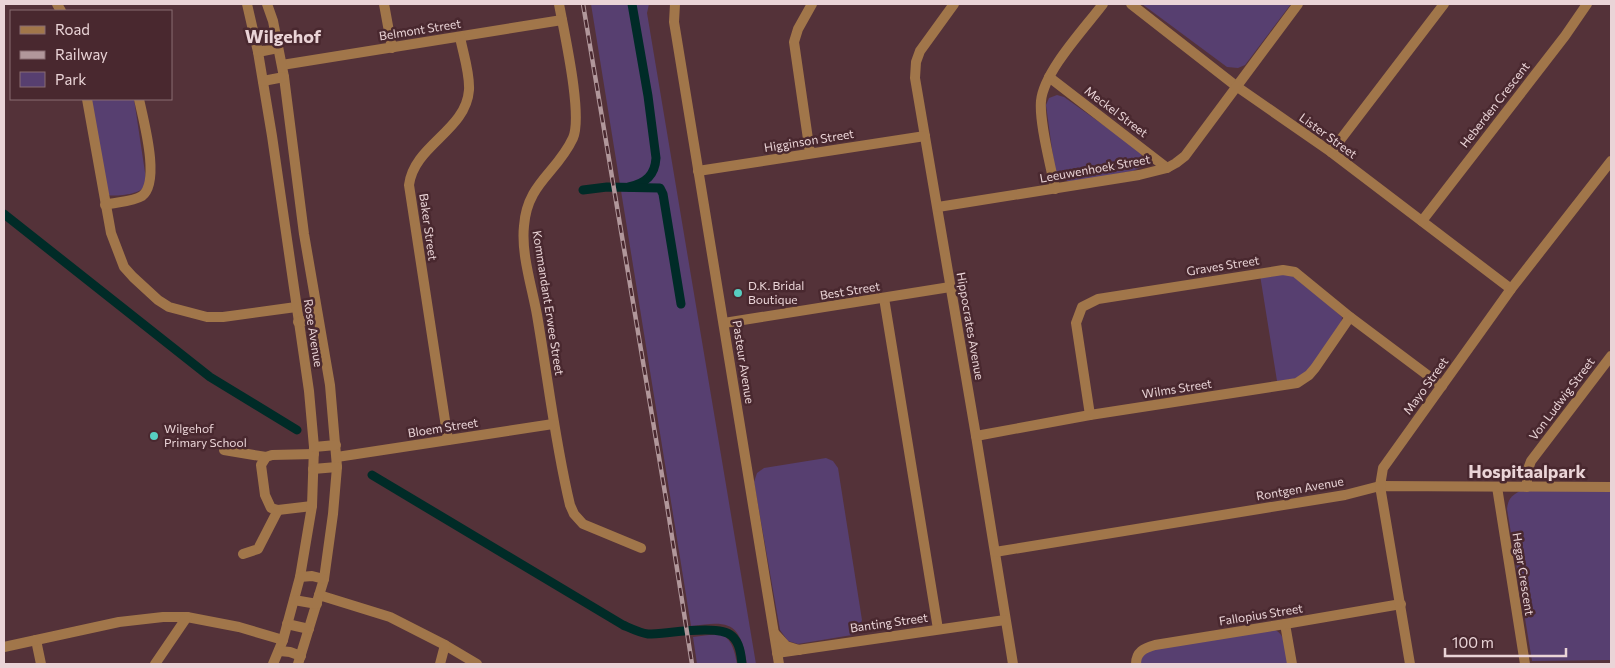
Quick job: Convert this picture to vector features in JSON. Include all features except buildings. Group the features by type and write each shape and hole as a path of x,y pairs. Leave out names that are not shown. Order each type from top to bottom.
{"street":[{"name":"Rose Avenue","path":"247,4 258,52 272,136 309,391 314,450 312,506 300,576 280,651 273,664"},
{"name":"Rose Avenue","path":"267,4 284,77 313,290 330,385 337,462 333,514 324,580 299,660"},
{"path":"384,4 392,48"},
{"name":"Kommandant Erwee Street","path":"559,4 576,105 575,131 559,160 535,188 525,213 523,241 537,315 553,424 568,500 574,514 583,524 641,548"},
{"name":"Pasteur Avenue","path":"675,4 674,22 779,664"},
{"path":"810,153 794,42 798,28 812,4"},
{"name":"Hippocrates Avenue","path":"954,4 928,37 920,51 916,62 915,78 1013,664"},
{"path":"1055,189 1041,109 1042,94 1049,77 1103,4"},
{"name":"Lister Street","path":"1131,4 1236,86 1330,152 1511,289"},
{"name":"Leeuwenhoek Street","path":"938,208 1138,175 1167,168 1176,163 1192,147 1298,4"},
{"path":"1330,152 1444,4"},
{"name":"Heberden Crescent","path":"1422,221 1565,36 1587,4"},
{"name":"Belmont Street","path":"282,66 562,20"},
{"name":"Baker Street","path":"448,440 409,185 410,175 417,163 461,115 466,104 470,88 460,37"},
{"path":"258,52 278,48"},
{"path":"263,81 284,77"},
{"name":"Meckel Street","path":"1049,77 1167,168"},
{"path":"87,100 111,233 124,267 144,288 169,307 206,317 223,317 296,307"},
{"path":"105,204 142,196 147,191 151,181 150,156 139,100"},
{"name":"Higginson Street","path":"698,171 925,136"},
{"name":"Mayo Street","path":"1410,664 1380,486 1382,468 1511,289 1611,161"},
{"name":"Graves Street","path":"1090,415 1076,323 1082,307 1098,299 1282,270 1295,272 1350,317 1442,386"},
{"name":"Best Street","path":"724,324 950,287"},
{"path":"294,293 313,290"},
{"path":"884,298 938,629"},
{"name":"Wilms Street","path":"976,436 1090,415 1297,383 1314,368 1350,317"},
{"path":"298,322 318,319"},
{"name":"Von Ludwig Street","path":"1527,487 1527,472 1531,461 1611,356"},
{"name":"Bloem Street","path":"313,469 337,462 448,440 553,424"},
{"path":"224,450 266,457 336,445"},
{"path":"266,457 261,465 265,495 271,508 278,510 312,506"},
{"name":"Rontgen Avenue","path":"995,552 1345,495 1380,486 1611,487"},
{"name":"Hegar Crescent","path":"1497,487 1525,664"},
{"path":"243,554 258,549 278,510"},
{"path":"300,576 312,576 324,580"},
{"path":"294,600 318,600 390,617 445,645 477,664"},
{"name":"Fallopius Street","path":"1136,664 1140,651 1149,646 1400,604"},
{"path":"4,647 119,622 163,616 187,617 239,627 283,640"},
{"path":"155,664 187,617"},
{"name":"Banting Street","path":"777,653 1005,620"},
{"path":"287,624 309,629"},
{"path":"1285,624 1292,664"},
{"path":"774,634 786,646 799,650"},
{"path":"36,640 41,664"},
{"path":"440,664 445,645"},
{"path":"280,651 290,652 299,660"}],"green space":[{"path":"591,4 649,4 647,13 756,664 747,664 741,640 737,632 731,627 716,624 691,626"},
{"path":"1142,4 1291,4 1245,65 1238,68 1227,67"},
{"path":"1057,95 1064,97 1140,151 1143,160 1141,167 1133,171 1071,182 1061,179 1055,171 1046,105 1049,98"},
{"path":"90,100 134,100 146,179 144,187 127,194 108,195"},
{"path":"1277,273 1298,277 1342,317 1341,325 1307,372 1290,380 1277,381 1260,275"},
{"path":"826,458 833,461 838,468 862,620 859,630 852,635 798,644 788,641 780,630 754,482 757,473 764,468"},
{"path":"1520,491 1611,491 1611,660 1532,661 1507,509 1510,498"},
{"path":"1271,628 1276,630 1283,638 1288,664 1139,664 1146,650"},
{"path":"722,635 729,640 737,664 697,664 693,637"}],"waterway":[{"path":"629,187 645,181 652,174 656,158 648,96 632,4"},
{"path":"583,190 607,187 660,188 663,194 681,304"},
{"path":"4,214 210,377 297,430"},
{"path":"372,475 623,625 638,632 648,634 692,630 725,632 737,642 742,664"}],"railway":[{"path":"583,4 692,664"}],"place":[{"name":"D.K. Bridal Boutique","path":"738,293"},
{"name":"Wilgehof Primary School","path":"154,436"}],"district":[{"name":"Wilgehof","path":"283,37"},
{"name":"Hospitaalpark","path":"1527,472"}]}
